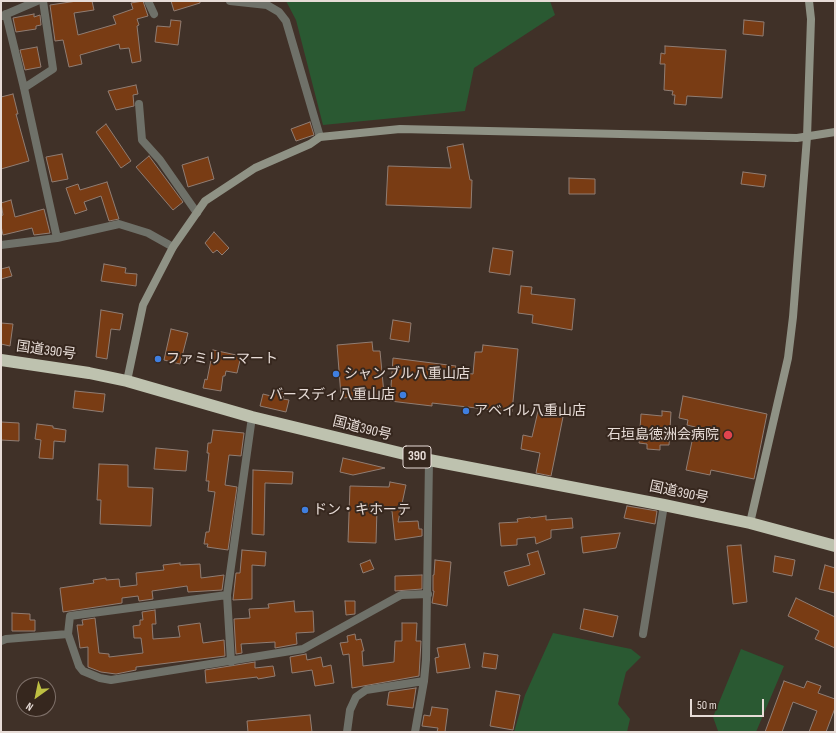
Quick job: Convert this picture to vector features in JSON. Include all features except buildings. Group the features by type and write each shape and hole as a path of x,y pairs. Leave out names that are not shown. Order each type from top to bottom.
{"highway":[{"name":"国道390号","path":"1,360 89,373 127,381 252,417 429,460 664,504 834,543"}],"street":[{"path":"37,1 4,15 24,88 57,238"},
{"path":"24,88 53,69 44,1"},
{"path":"148,1 154,14"},
{"path":"230,1 267,5 279,12 286,21 320,137"},
{"path":"750,523 788,358 793,317 807,137 811,19 809,1"},
{"path":"139,104 142,140 160,160 197,213"},
{"path":"127,381 143,305 173,247 205,201 255,168 310,144 320,137 400,129 797,138 835,132"},
{"path":"1,244 57,238 119,224 148,233 173,247"},
{"path":"231,662 227,595 252,417"},
{"path":"415,732 424,681 428,594 429,460"},
{"path":"644,634 664,504"},
{"path":"227,595 70,616 68,634 79,666 83,671 100,678 111,680 231,662 303,649 401,595 428,594"},
{"path":"1,641 6,639 68,634"},
{"path":"347,732 350,710 356,697 366,690 424,681"}],"green space":[{"path":"286,1 550,1 555,15 474,68 465,111 323,125 296,20"},
{"path":"553,633 631,649 641,657 626,672 618,704 630,719 627,732 514,732 525,695"},
{"path":"741,649 784,666 756,732 718,731 713,717"}],"place":[{"name":"ファミリーマート","path":"158,359"},
{"name":"シャンブル八重山店","path":"336,374"},
{"name":"バースディ八重山店","path":"403,395"},
{"name":"アベイル八重山店","path":"466,411"},
{"name":"石垣島徳洲会病院","path":"728,435"},
{"name":"ドン・キホーテ","path":"305,510"}]}
